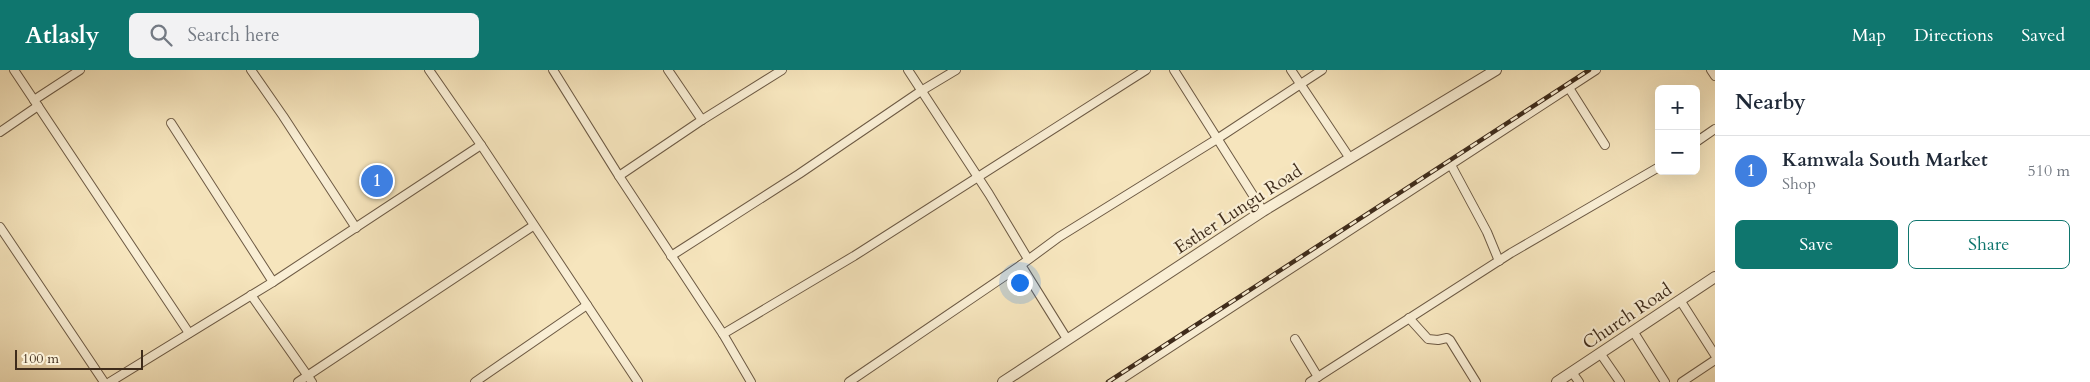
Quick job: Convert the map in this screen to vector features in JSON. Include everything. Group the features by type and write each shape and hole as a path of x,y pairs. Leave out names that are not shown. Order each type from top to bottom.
{"street":[{"path":"14,70 189,333"},
{"path":"0,132 80,70"},
{"path":"251,70 356,228"},
{"path":"429,70 482,145 533,226 638,382"},
{"path":"553,70 619,176 724,334 751,382"},
{"path":"668,70 702,120"},
{"path":"619,176 702,120 782,70"},
{"path":"908,70 1028,258"},
{"path":"671,256 799,174 921,91 956,70"},
{"path":"724,334 854,256 1146,70"},
{"path":"1174,70 1263,211"},
{"path":"1291,70 1349,157"},
{"path":"849,382 1021,265 1059,236 1217,139 1322,70"},
{"name":"Esther Lungu Road","path":"1003,382 1263,211 1349,157 1496,70"},
{"path":"1116,382 1596,70"},
{"path":"1711,70 1715,76"},
{"path":"1568,88 1605,145"},
{"path":"171,123 273,282"},
{"path":"1700,139 1715,130"},
{"path":"110,382 273,282 482,145"},
{"path":"1451,165 1487,232 1500,261"},
{"path":"1310,382 1500,261 1655,169"},
{"path":"298,382 310,379 533,226"},
{"path":"0,227 104,382"},
{"path":"1021,265 1067,339"},
{"name":"Church Road","path":"1557,382 1715,278"},
{"path":"251,295 310,379"},
{"path":"1680,300 1715,355"},
{"path":"475,382 587,305"},
{"path":"1409,318 1428,339 1438,340 1447,338 1450,340 1476,382"},
{"path":"1633,331 1665,382"},
{"path":"1295,339 1318,377"},
{"path":"1600,353 1620,382"},
{"path":"1682,382 1715,360"},
{"path":"1572,372 1579,382"}],"railway":[{"path":"1108,382 1589,70"}],"place":[{"name":"Kamwala South Market","path":"377,181"}]}
